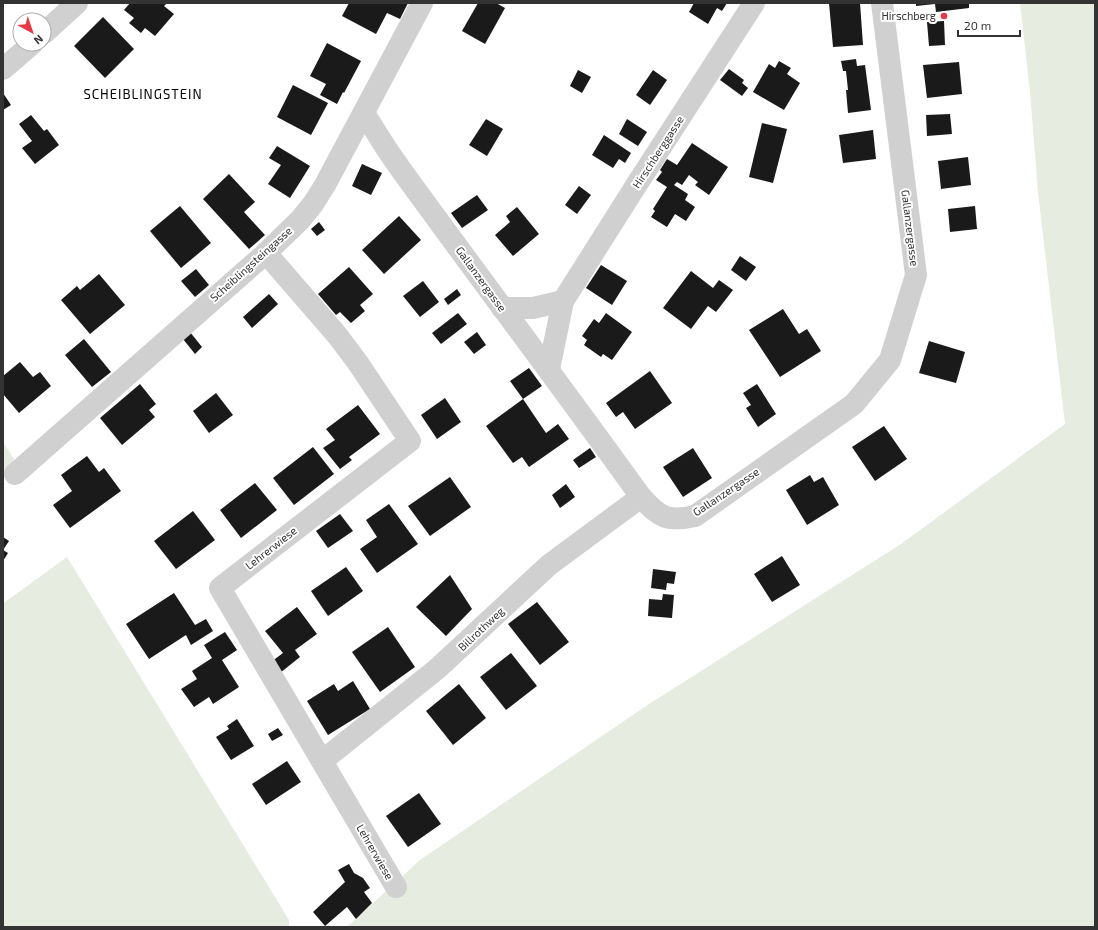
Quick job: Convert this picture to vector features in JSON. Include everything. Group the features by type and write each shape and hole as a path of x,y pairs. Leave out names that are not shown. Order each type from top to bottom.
{"street":[{"path":"52,26 77,3"},
{"name":"Scheiblingsteingasse","path":"15,474 266,253 300,220 325,185 422,3"},
{"name":"Hirschberggasse","path":"549,369 563,301 754,3"},
{"name":"Gallanzergasse","path":"364,113 386,148 502,308 549,369 641,497 658,514 669,519 681,519 695,516 854,404 890,360 916,275 882,3"},
{"path":"3,69 23,52"},
{"name":"Lehrerwiese","path":"266,253 337,335 358,363 410,441 220,588 396,887"},
{"path":"502,308 533,308 563,301"},
{"name":"Billrothweg","path":"322,762 437,669 549,565 641,497"}],"shaded area":[{"path":"1020,3 1095,3 1095,927 347,927 420,860 646,706 901,544 1065,424 1038,192 1030,92"},
{"path":"3,442 14,459 3,480"},
{"path":"67,557 289,920 289,927 3,927 3,602"}],"building":[{"path":"130,3 167,3 164,6 174,14 155,36 145,28 141,33 129,23 134,18 124,10"},
{"path":"349,3 408,3 400,19 387,13 376,34 342,16"},
{"path":"478,3 496,3 505,8 485,44 462,31"},
{"path":"694,3 727,3 722,11 717,8 708,24 689,12"},
{"path":"829,3 860,3 863,45 833,47"},
{"path":"916,3 969,3 969,8 936,12 935,4 916,6"},
{"path":"103,17 134,49 105,78 74,46"},
{"path":"944,21 945,45 929,46 927,22"},
{"path":"327,43 361,61 337,104 320,95 326,84 310,76"},
{"path":"856,59 857,66 865,65 871,110 848,113 846,71 843,71 841,61"},
{"path":"779,61 791,68 787,74 800,83 784,110 753,92 769,64 775,68"},
{"path":"959,62 962,94 927,98 923,65"},
{"path":"729,69 744,80 742,83 748,88 742,96 720,80"},
{"path":"578,70 591,77 582,93 570,86"},
{"path":"653,70 667,80 650,105 636,95"},
{"path":"293,85 328,103 311,135 277,117"},
{"path":"3,93 11,105 3,110"},
{"path":"950,114 952,134 927,136 926,115"},
{"path":"31,115 44,131 47,129 59,145 35,164 22,148 32,141 19,124"},
{"path":"486,119 503,129 487,156 469,145"},
{"path":"627,119 647,132 638,146 619,134"},
{"path":"762,123 787,129 773,183 749,177"},
{"path":"873,130 876,159 843,163 839,135"},
{"path":"604,135 631,153 625,163 619,159 613,168 592,155"},
{"path":"692,143 728,167 709,195 695,185 698,182 689,175 682,185 677,182 674,185 688,194 685,200 695,207 686,221 675,214 667,227 651,217 655,211 653,209 667,187 656,180 662,172 660,170 667,159 677,165"},
{"path":"277,146 310,166 290,198 268,184 281,165 269,158"},
{"path":"968,157 971,185 941,189 938,161"},
{"path":"362,164 382,173 371,195 352,186"},
{"path":"229,174 255,202 244,212 265,235 249,249 203,199"},
{"path":"579,186 591,195 577,214 565,205"},
{"path":"477,195 488,210 462,228 451,213"},
{"path":"180,206 211,243 181,268 150,231"},
{"path":"975,206 977,229 950,232 948,209"},
{"path":"517,207 539,234 513,256 495,235 510,222 506,216"},
{"path":"399,216 421,240 384,274 362,250"},
{"path":"319,222 325,230 317,236 311,229"},
{"path":"740,256 756,267 746,281 731,270"},
{"path":"601,265 627,281 612,305 586,288"},
{"path":"349,267 373,294 360,305 365,311 351,323 340,312 336,315 318,294"},
{"path":"196,269 209,285 195,297 181,281"},
{"path":"691,271 713,288 719,280 733,290 716,312 708,306 691,329 663,308"},
{"path":"99,274 125,305 90,334 61,300 77,286 80,290"},
{"path":"423,281 439,302 420,317 403,296"},
{"path":"457,289 461,295 448,305 444,299"},
{"path":"269,294 278,304 252,328 243,317"},
{"path":"783,309 799,334 807,329 821,351 780,377 749,330"},
{"path":"458,313 467,324 441,344 432,333"},
{"path":"606,313 632,332 612,360 603,354 601,357 584,345 587,340 582,336 594,319 599,323"},
{"path":"190,332 202,347 195,354 183,339"},
{"path":"477,332 486,345 474,354 464,342"},
{"path":"84,339 111,372 92,387 65,355"},
{"path":"929,341 965,352 956,383 919,373"},
{"path":"20,362 33,377 40,372 51,386 19,413 3,394 3,376"},
{"path":"529,368 542,386 523,399 510,381"},
{"path":"650,371 672,403 635,429 623,412 616,417 606,403"},
{"path":"140,384 156,404 149,410 155,417 122,445 100,418"},
{"path":"757,384 776,414 758,427 746,408 751,405 743,393"},
{"path":"216,393 233,415 209,433 193,411"},
{"path":"445,398 461,422 437,439 421,415"},
{"path":"523,399 546,433 558,424 569,439 529,467 522,457 513,463 486,426"},
{"path":"358,405 380,434 349,457 352,460 340,469 323,448 335,440 326,429"},
{"path":"884,426 907,459 875,481 852,447"},
{"path":"313,447 334,474 294,505 273,478"},
{"path":"590,448 596,457 579,468 573,460"},
{"path":"693,448 712,478 683,497 663,467"},
{"path":"87,456 99,472 104,468 121,491 70,528 53,505 72,491 61,475"},
{"path":"810,475 814,482 823,477 839,505 807,525 786,490"},
{"path":"450,477 471,507 430,536 408,506"},
{"path":"255,483 277,510 241,538 220,510"},
{"path":"566,484 575,497 560,508 552,495"},
{"path":"389,504 418,544 377,573 360,549 377,537 366,520"},
{"path":"193,511 215,540 176,569 154,541"},
{"path":"340,514 353,531 328,548 316,531"},
{"path":"3,537 9,541 3,550"},
{"path":"3,550 8,553 3,561"},
{"path":"782,556 800,585 772,602 754,574"},
{"path":"346,567 363,591 328,616 311,591"},
{"path":"653,569 676,572 674,584 667,583 666,590 651,588"},
{"path":"450,575 472,609 446,636 416,607"},
{"path":"174,593 195,625 206,619 213,631 191,645 186,635 149,659 126,624"},
{"path":"663,594 674,595 672,618 648,616 649,599 662,600"},
{"path":"537,602 569,642 540,665 508,624"},
{"path":"297,607 317,634 295,650 300,657 280,673 271,662 283,653 265,631"},
{"path":"388,627 415,667 380,692 352,652"},
{"path":"225,632 237,650 222,660 239,687 213,704 209,697 194,707 181,689 197,679 192,671 212,658 204,645"},
{"path":"511,653 537,686 506,710 480,677"},
{"path":"353,681 370,709 328,735 307,701 334,684 338,691"},
{"path":"459,684 486,718 453,745 426,711"},
{"path":"237,719 254,746 231,760 216,737 229,729 227,726"},
{"path":"278,728 283,735 272,741 268,734"},
{"path":"287,761 301,782 266,805 252,784"},
{"path":"419,793 441,824 408,847 386,816"},
{"path":"349,864 354,873 363,878 370,888 364,892 372,903 356,919 347,907 325,926 313,912 345,882 338,870"}],"place":[{"name":"Hirschberg","path":"944,16"}],"district":[{"name":"SCHEIBLINGSTEIN","path":"143,94"}]}
